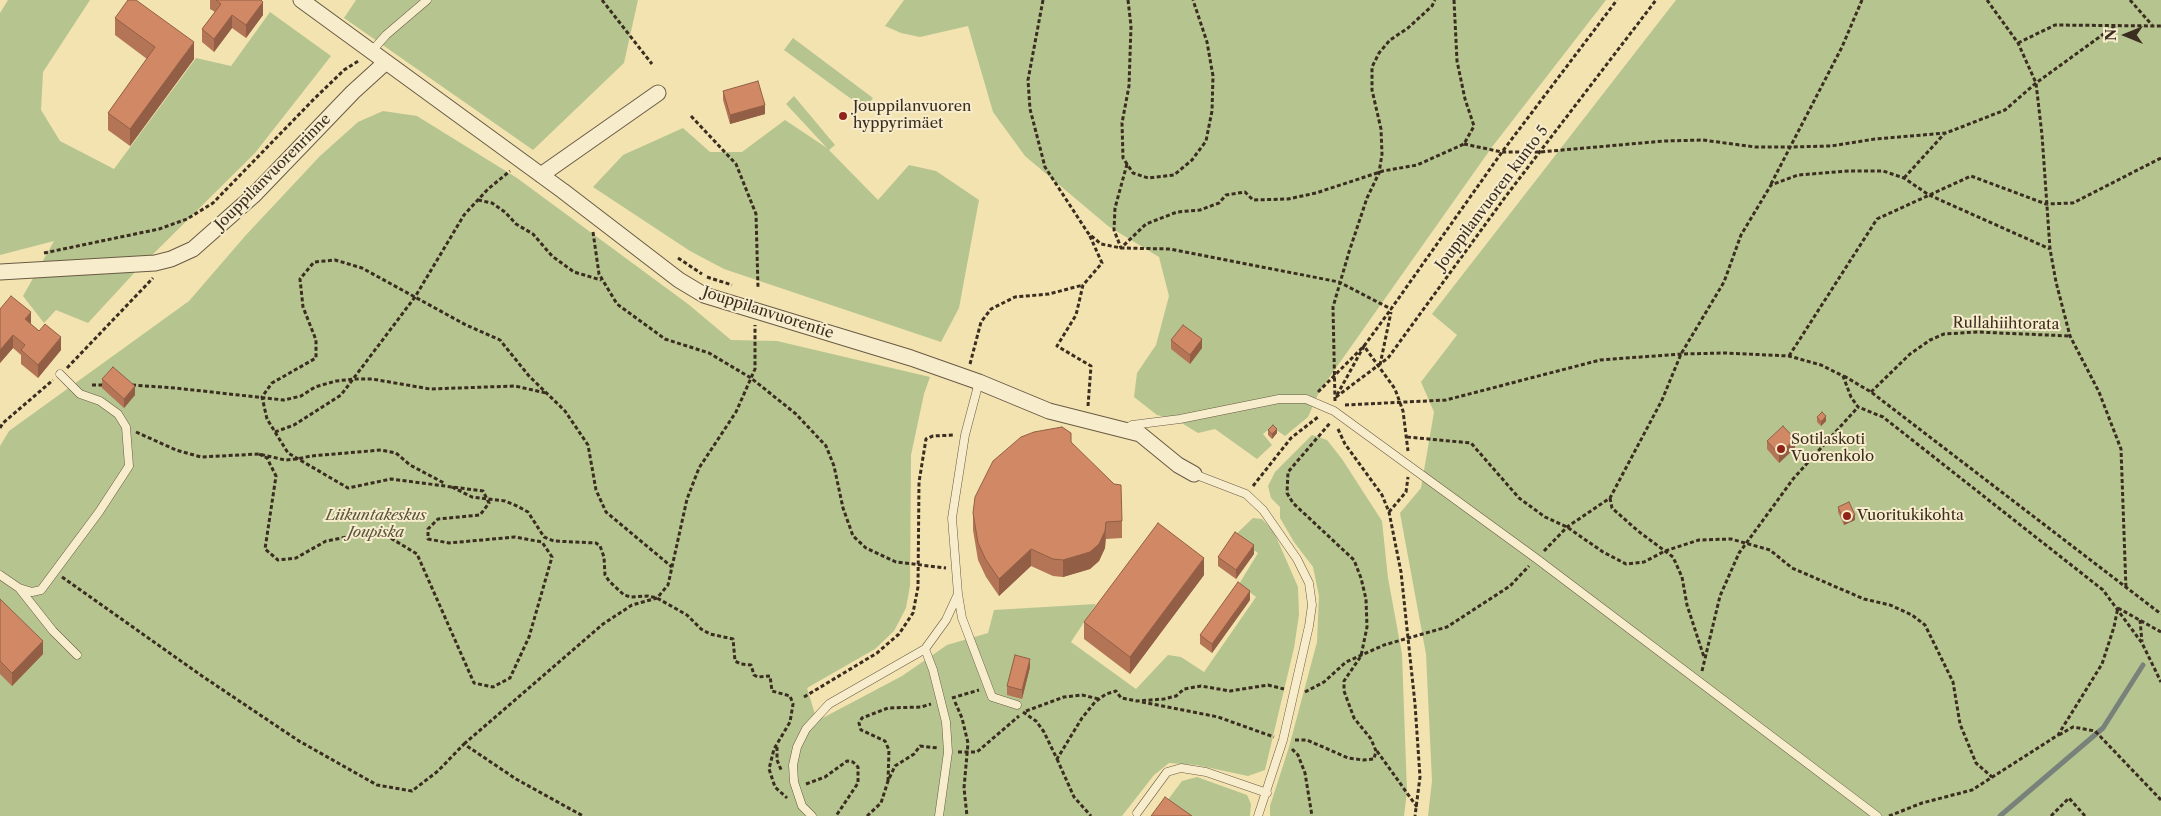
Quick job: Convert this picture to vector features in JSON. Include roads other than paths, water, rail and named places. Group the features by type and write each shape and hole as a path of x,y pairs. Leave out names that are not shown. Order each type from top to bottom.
{"street":[{"name":"Jouppilanvuorentie","path":"300,0 541,175 679,280 704,295 979,382 1049,411 1140,434 1178,465 1194,474"},
{"name":"Jouppilanvuorenrinne","path":"0,272 155,263 171,259 193,249 253,196 353,92 386,62"},
{"path":"541,175 658,94"}],"lane":[{"path":"372,52 386,35 426,0"},
{"path":"0,575 19,588 32,592 41,590 56,572 129,466 126,427 118,414 100,400 80,394 60,374"},
{"path":"979,382 965,435 952,518 958,594 962,618 992,697 1017,705"},
{"path":"1123,430 1132,425 1180,419 1279,399 1306,399 1332,410 1537,559 1877,816"},
{"path":"1194,474 1246,494 1263,510 1297,559 1309,583 1312,605 1295,691 1283,740 1258,816"},
{"path":"19,588 53,631 78,655"},
{"path":"812,816 802,806 794,782 793,765 797,748 806,729 830,704 925,649 946,620 958,594"},
{"path":"925,649 934,670 946,722 947,750 939,816"},
{"path":"1137,813 1167,772 1181,768 1206,772 1267,793"},
{"path":"933,816 940,798"}],"waterway":[{"path":"2000,816 2103,728 2143,665"}],"place":[{"name":"Jouppilanvuoren hyppyrimäet","path":"843,116"},
{"name":"Sotilaskoti Vuorenkolo","path":"1781,449"},
{"name":"Vuoritukikohta","path":"1847,516"}],"park label":[{"name":"Liikuntakeskus Joupiska","path":"376,524"}]}
